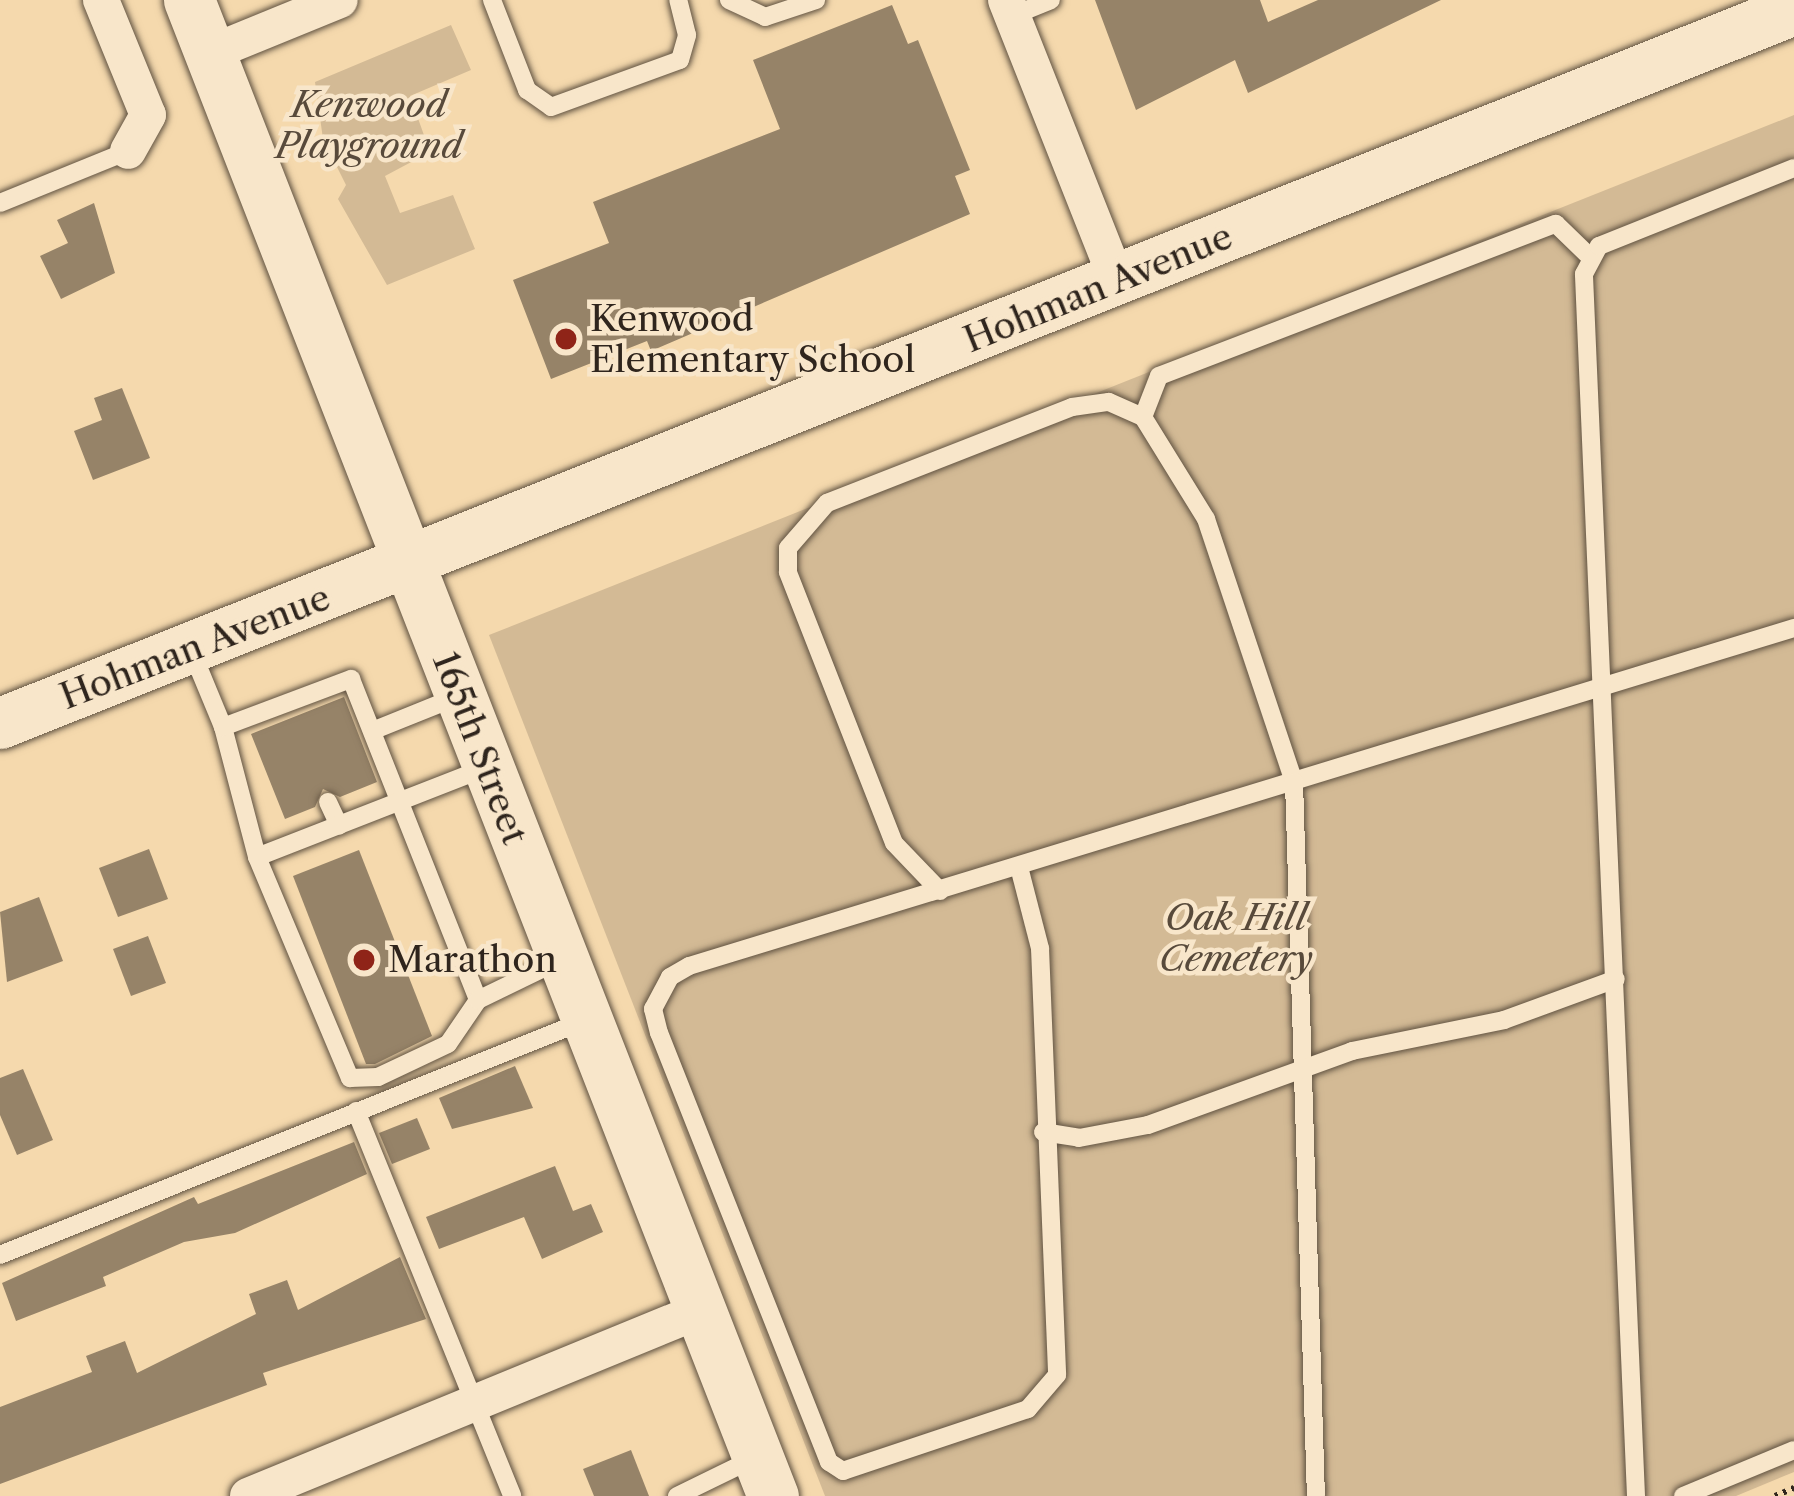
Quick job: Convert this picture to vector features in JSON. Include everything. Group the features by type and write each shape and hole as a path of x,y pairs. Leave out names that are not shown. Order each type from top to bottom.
{"main road":[{"name":"165th Street","path":"189,0 765,1477"},
{"name":"Hohman Avenue","path":"0,723 1794,9"}],"street":[{"path":"100,0 148,115 128,151"},
{"path":"210,53 340,0"},
{"path":"1009,8 1117,280"},
{"path":"248,1496 700,1311"}],"lane":[{"path":"492,0 526,90 551,107 680,60 688,35 677,0"},
{"path":"729,0 765,17 816,0"},
{"path":"1009,8 1051,0"},
{"path":"0,203 128,151"},
{"path":"1589,256 1794,168"},
{"path":"1143,417 1159,376 1556,224 1589,256 1636,1496"},
{"path":"940,891 918,879 894,843 788,572 788,548 827,502 1072,407 1109,402 1143,417 1206,519 1294,782 1316,1496"},
{"path":"1019,867 1040,948 1043,1132 1058,1353 1045,1396 861,1468 829,1462 653,1009 689,966 1794,628"},
{"path":"190,648 224,727 257,857 350,1078 378,1077 448,1044 478,1000 562,959"},
{"path":"224,727 290,710 351,679 376,729 478,1000"},
{"path":"376,729 459,696"},
{"path":"257,857 487,767"},
{"path":"328,802 339,826"},
{"path":"1043,1132 1108,1135 1304,1067 1504,1020 1616,979"},
{"path":"0,1255 586,1020"},
{"path":"356,1111 512,1496"},
{"path":"1683,1496 1794,1450"},
{"path":"677,1496 765,1477"}],"path":[{"path":"1774,1496 1794,1488"}],"green space":[{"name":"Kenwood Playground","path":"451,25 471,70 410,96 430,152 385,176 400,213 453,195 475,249 387,285 338,199 346,185 323,139 315,82"},
{"name":"Oak Hill Cemetery","path":"1794,115 1794,1472 1736,1496 825,1496 489,635"}],"building":[{"path":"1095,0 1260,0 1268,22 1318,0 1441,0 1248,93 1235,60 1136,110"},
{"path":"892,5 908,44 918,40 970,170 955,176 970,214 651,351 647,341 551,379 513,280 609,243 593,202 780,129 753,60"},
{"path":"94,203 115,273 61,299 40,256 68,243 57,220"},
{"path":"122,388 150,458 93,480 74,431 102,420 94,398"},
{"path":"344,697 377,782 340,797 323,789 315,807 285,819 251,734"},
{"path":"149,849 168,899 118,917 99,868"},
{"name":"Marathon","path":"359,850 432,1036 375,1064 366,1064 293,876"},
{"path":"39,897 63,961 7,982 0,912"},
{"path":"148,936 166,983 131,996 113,949"},
{"path":"515,1066 533,1108 452,1129 439,1098"},
{"path":"23,1069 53,1140 17,1155 0,1115 0,1078"},
{"path":"417,1118 430,1149 392,1164 379,1133"},
{"path":"354,1142 367,1174 235,1233 184,1242 103,1277 106,1286 16,1321 2,1283 194,1197 198,1204"},
{"path":"555,1166 573,1211 591,1204 603,1232 542,1259 524,1217 439,1249 426,1217"},
{"path":"400,1257 426,1319 263,1373 267,1385 0,1484 0,1407 92,1372 86,1356 125,1341 137,1373 256,1314 249,1294 287,1280 298,1310"},
{"path":"631,1450 649,1496 594,1496 583,1469"}],"place":[{"name":"Kenwood Elementary School","path":"566,339"},
{"name":"Marathon","path":"364,960"}]}
